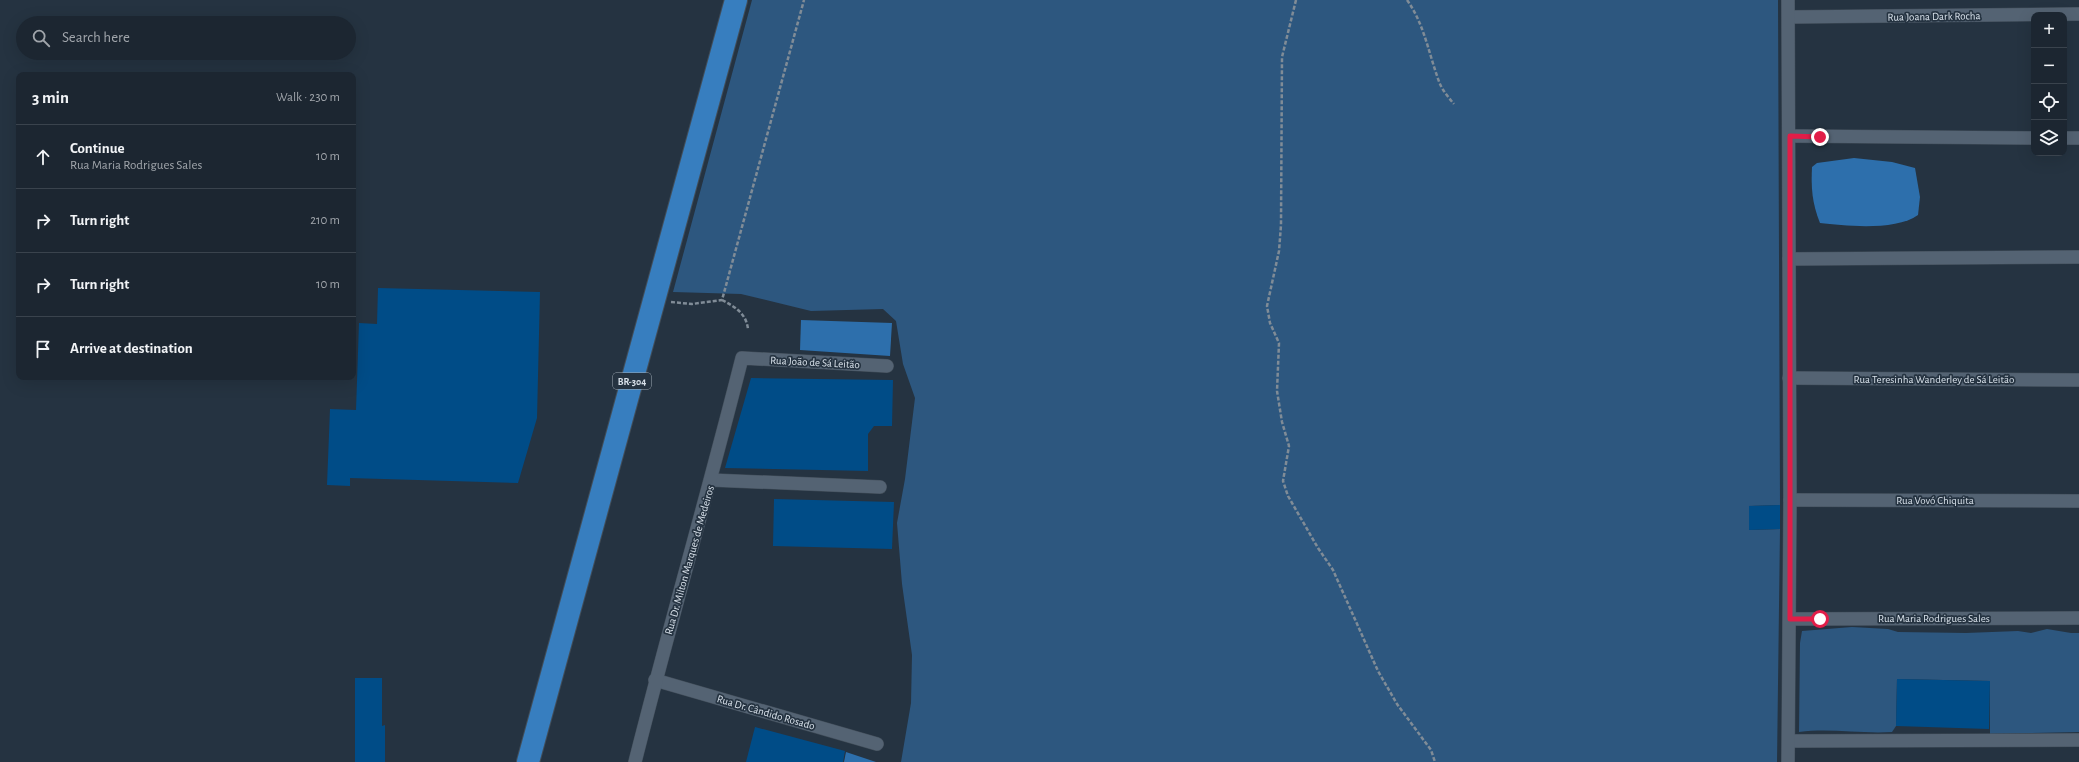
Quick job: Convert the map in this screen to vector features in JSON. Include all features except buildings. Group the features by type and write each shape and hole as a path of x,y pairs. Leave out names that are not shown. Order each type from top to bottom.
{"highway":[{"name":"BR-304","path":"528,762 736,0"}],"street":[{"path":"1788,0 1790,136 1790,619 1788,762"},
{"name":"Rua Joana Dark Rocha","path":"1789,17 2079,14"},
{"path":"1790,136 2031,138"},
{"path":"2067,138 2079,138"},
{"path":"1789,259 2079,257"},
{"name":"Rua João de Sá Leitão","path":"742,358 887,366"},
{"name":"Rua Dr. Milton Marques de Medeiros","path":"635,762 655,680 712,480 742,358"},
{"name":"Rua Teresinha Wanderley de Sá Leitão","path":"1789,378 2079,380"},
{"path":"712,480 880,487"},
{"name":"Rua Vovó Chiquita","path":"1790,500 2079,501"},
{"name":"Rua Maria Rodrigues Sales","path":"1790,619 2079,618"},
{"name":"Rua Dr. Cândido Rosado","path":"655,680 877,744"},
{"path":"1789,741 2079,740"}],"path":[{"path":"722,300 804,0"},
{"path":"1296,0 1282,57 1281,225 1279,251 1267,306 1270,323 1279,343 1277,391 1288,446 1283,481 1288,496 1318,548 1333,570 1378,671 1397,704 1431,750 1435,762"},
{"path":"1407,0 1417,18 1430,50 1441,85 1454,104"},
{"path":"665,302 692,304 722,300 738,308 746,320 748,330"}],"shaded area":[{"path":"752,0 1778,0 1780,505 1749,506 1749,530 1780,529 1777,762 901,762 911,703 912,655 902,584 897,523 905,479 915,398 903,364 896,321 883,309 811,311 741,294 673,292"},
{"path":"1854,158 1892,162 1915,168 1920,197 1918,215 1909,220 1884,225 1857,226 1820,223 1815,209 1813,195 1812,167 1817,163"},
{"path":"801,320 892,323 890,356 800,350"},
{"path":"1852,627 1888,629 1898,632 1966,633 2018,631 2031,633 2047,629 2079,633 2079,732 1990,734 1990,681 1897,679 1896,726 1892,732 1799,732 1800,643 1802,631"},
{"path":"846,752 876,762 844,762"}],"route":[{"path":"1820,137 1790,136 1789,378 1790,619 1820,619"}]}
